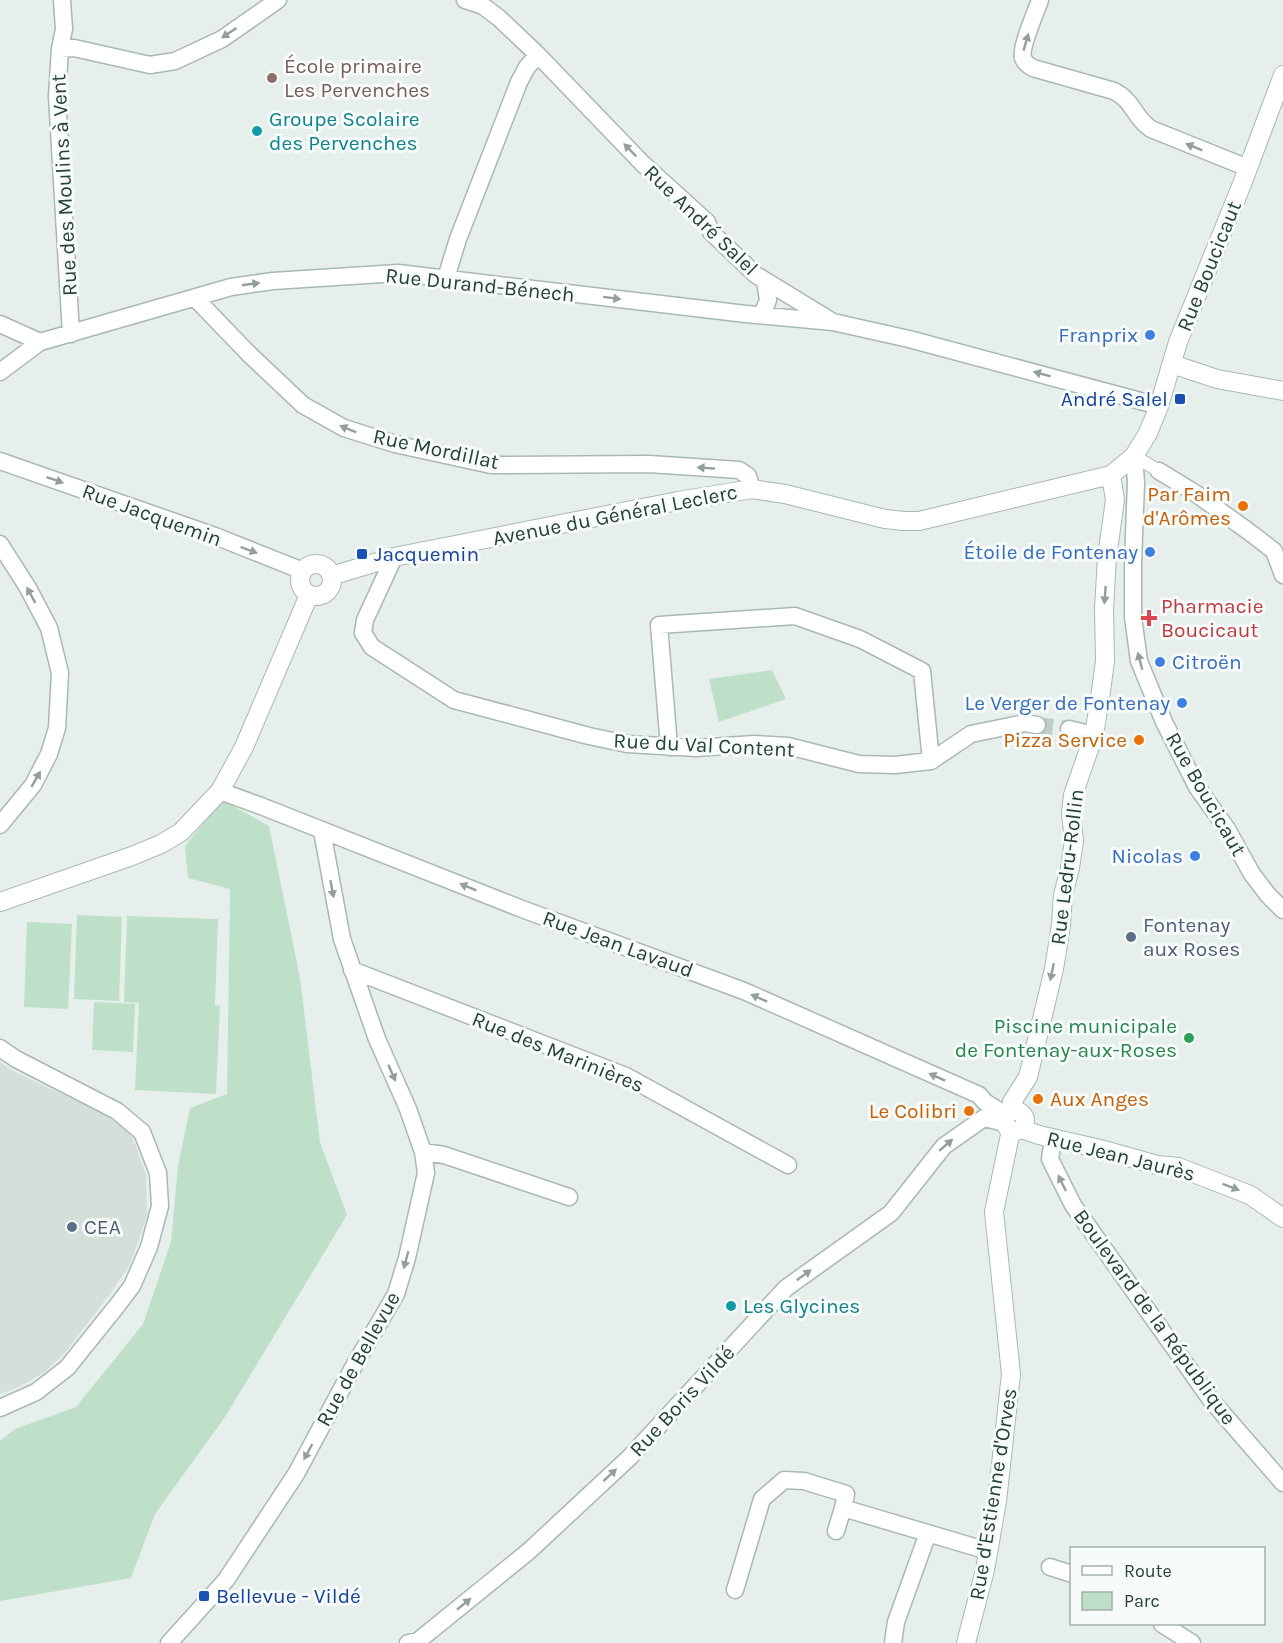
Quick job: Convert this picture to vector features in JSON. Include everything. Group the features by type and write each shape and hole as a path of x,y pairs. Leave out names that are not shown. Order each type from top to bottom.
{"street":[{"name":"Rue des Moulins à Vent","path":"62,0 64,29 60,49 57,96 71,334"},
{"path":"60,49 74,48 150,65 175,61 222,39 278,0"},
{"name":"Rue André Salel","path":"465,0 483,6 538,55 643,164 707,222 711,232 756,275 833,322 909,339 1159,406"},
{"path":"1040,0 1023,48 1024,59 1028,66 1114,91 1128,100 1145,125 1151,129 1248,168"},
{"path":"446,278 458,239 519,82 527,67 538,55"},
{"name":"Rue Boucicaut","path":"1111,475 1134,456 1148,433 1159,406 1178,342 1283,75"},
{"name":"Rue Durand-Bénech","path":"0,372 40,342 231,287 273,281 398,273 833,322"},
{"path":"762,315 768,300 765,281"},
{"name":"Rue Mordillat","path":"195,298 303,405 344,428 394,444 491,465 650,464 739,470 748,476 752,489"},
{"path":"0,324 40,342"},
{"path":"1172,363 1217,379 1283,391"},
{"path":"1134,456 1195,493 1274,551 1283,575"},
{"name":"Rue Boucicaut","path":"1134,456 1136,482 1133,617 1139,662 1164,722 1197,788 1227,829 1252,874 1283,910"},
{"name":"Rue Jacquemin","path":"0,461 214,536 303,571"},
{"name":"Avenue du Général Leclerc","path":"331,576 394,557 678,501 752,489 784,494 885,519 919,521 1111,475"},
{"name":"Rue Ledru-Rollin","path":"1011,1122 1012,1102 1028,1077 1053,969 1061,925 1063,895 1074,841 1072,795 1094,735 1105,661 1104,609 1108,540 1113,523 1115,500 1111,475"},
{"path":"0,544 50,628 60,673 57,728 50,754 33,785 0,825"},
{"name":"Rue du Val Content","path":"394,557 365,620 363,633 372,646 454,700 590,736 627,744 669,747 696,748 754,744 788,746 859,764 895,765 931,761 971,734 1025,723 1037,725"},
{"path":"312,565 318,565 328,571 331,576 332,582 326,592 315,596 304,591 300,584 303,571 312,565"},
{"path":"0,902 132,856 161,844 181,832 220,791 244,747 309,595"},
{"path":"669,747 659,625 795,616 860,639 922,671 931,761"},
{"path":"1069,729 1094,735"},
{"name":"Rue Jean Lavaud","path":"220,791 522,909 744,991 979,1095 985,1110 1011,1122"},
{"name":"Rue de Bellevue","path":"169,1643 226,1580 296,1474 355,1364 396,1294 407,1258 426,1173 423,1152 408,1109 377,1039 342,939 322,831"},
{"name":"Rue des Marinières","path":"352,970 626,1077 788,1166"},
{"path":"0,1048 16,1059 117,1111 142,1132 158,1173 160,1206 149,1247 132,1286 116,1307 67,1368 36,1392 0,1407"},
{"name":"Rue Boris Vildé","path":"417,1642 529,1551 630,1457 786,1288 891,1213 944,1146 985,1110"},
{"name":"Rue Jean Jaurès","path":"1011,1122 1053,1139 1157,1165 1178,1167 1250,1195 1283,1218"},
{"name":"Rue d'Estienne d'Orves","path":"966,1643 986,1570 997,1501 1011,1374 994,1212 1011,1122"},
{"name":"Boulevard de la République","path":"1053,1139 1050,1159 1073,1206 1211,1400 1283,1483"},
{"path":"423,1152 444,1155 569,1197"},
{"path":"735,1590 762,1499 784,1480 804,1481 846,1494 836,1530"},
{"path":"843,1508 988,1551"},
{"path":"893,1643 896,1622 928,1533"},
{"path":"1050,1568 1070,1574"},
{"path":"1165,1625 1192,1643"}],"shaded area":[{"name":"CEA","path":"0,1062 11,1070 102,1113 131,1133 146,1175 147,1215 129,1266 64,1354 45,1372 21,1386 0,1394"}],"green space":[{"path":"772,670 786,699 719,722 709,679"},
{"path":"222,800 269,826 300,978 320,1142 347,1215 225,1417 155,1514 131,1578 0,1601 0,1441 15,1429 76,1407 143,1324 171,1242 178,1166 190,1108 227,1094 230,889 188,878 185,846"},
{"path":"77,915 122,917 119,1001 74,999"},
{"path":"127,916 218,919 215,1005 220,1006 216,1094 135,1090 139,1003 124,1002"},
{"path":"27,922 72,924 68,1009 24,1007"},
{"path":"94,1002 135,1004 133,1052 92,1050"}],"tunnel":[{"path":"1037,725 1069,729"}],"place":[{"name":"École primaire Les Pervenches","path":"272,78"},
{"name":"Groupe Scolaire des Pervenches","path":"257,131"},
{"name":"Franprix","path":"1150,335"},
{"name":"André Salel","path":"1180,399"},
{"name":"Par Faim d'Arômes","path":"1243,506"},
{"name":"Étoile de Fontenay","path":"1150,552"},
{"name":"Jacquemin","path":"362,554"},
{"name":"Pharmacie Boucicaut","path":"1149,618"},
{"name":"Citroën","path":"1160,662"},
{"name":"Le Verger de Fontenay","path":"1182,703"},
{"name":"Pizza Service","path":"1139,740"},
{"name":"Nicolas","path":"1195,856"},
{"name":"Fontenay aux Roses","path":"1131,937"},
{"name":"Piscine municipale de Fontenay-aux-Roses","path":"1189,1038"},
{"name":"Aux Anges","path":"1038,1099"},
{"name":"Le Colibri","path":"969,1111"},
{"name":"CEA","path":"72,1227"},
{"name":"Les Glycines","path":"731,1306"},
{"name":"Bellevue - Vildé","path":"204,1596"}]}
